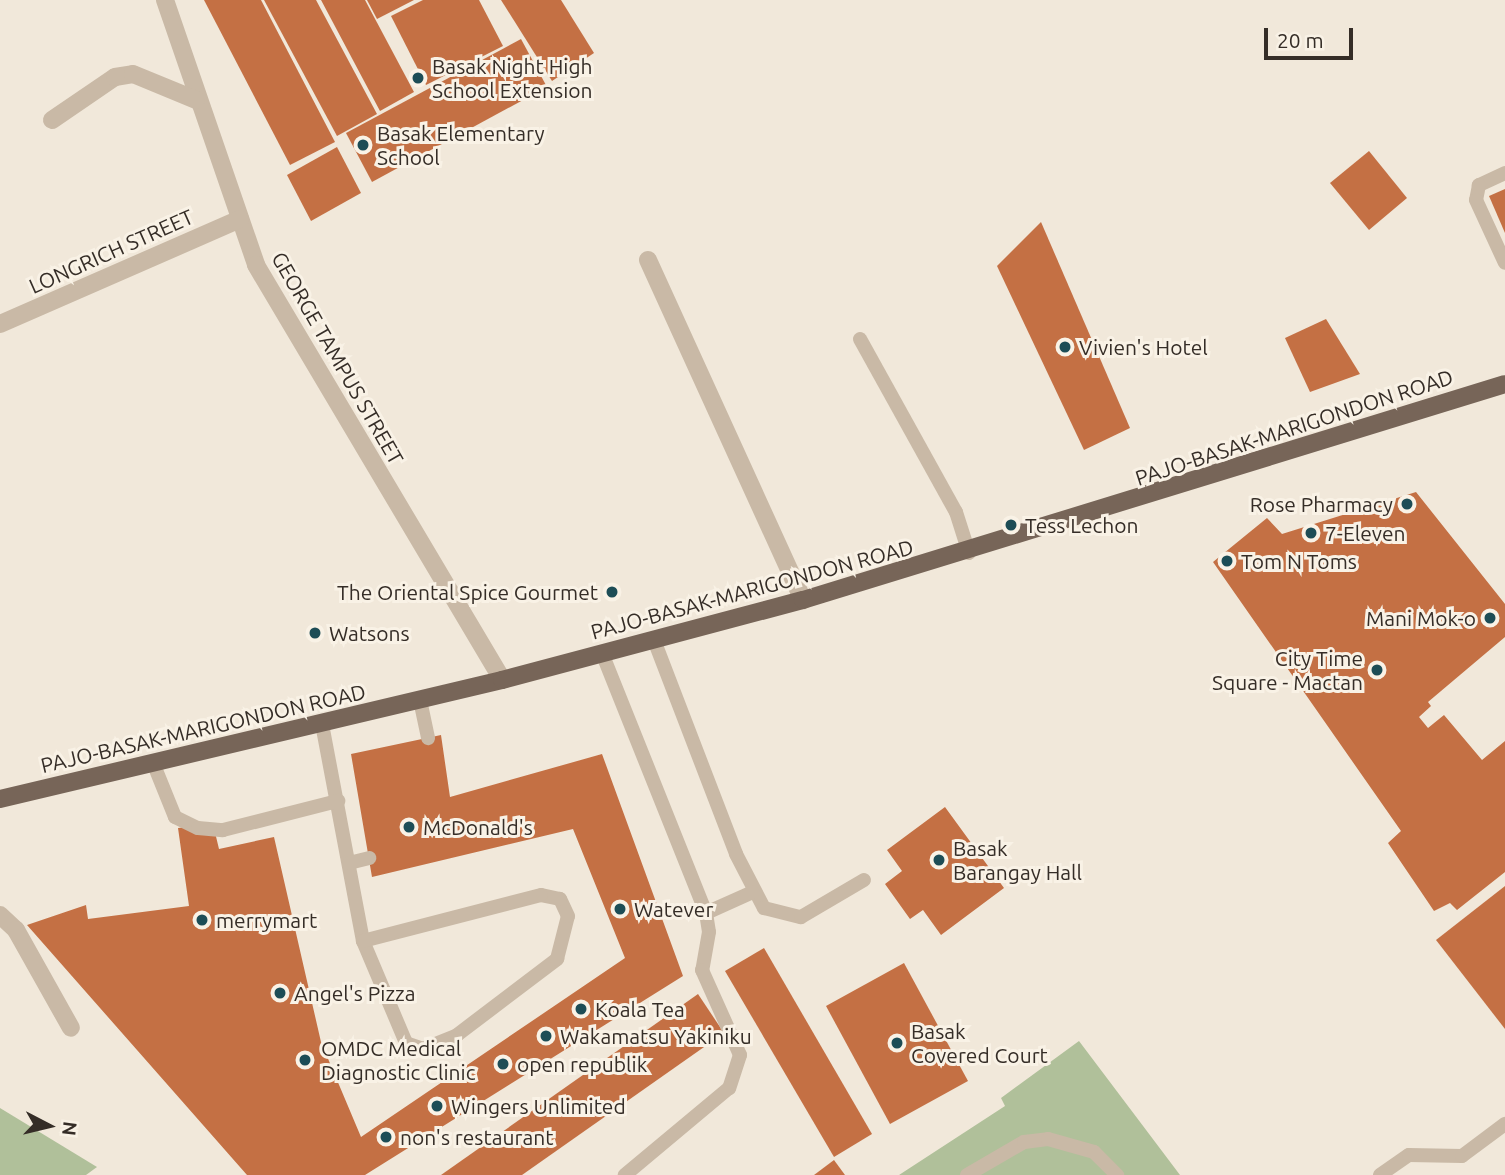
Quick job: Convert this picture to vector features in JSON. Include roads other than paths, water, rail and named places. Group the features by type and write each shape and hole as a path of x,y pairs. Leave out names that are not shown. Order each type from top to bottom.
{"main road":[{"name":"PAJO-BASAK-MARIGONDON ROAD","path":"0,799 154,765 502,680 803,600 968,553 1505,384"}],"street":[{"name":"GEORGE TAMPUS STREET","path":"165,0 195,100 256,265 502,680"},
{"path":"52,120 115,76 133,74 195,100"},
{"name":"LONGRICH STREET","path":"0,324 240,219"},
{"path":"648,260 803,600"},
{"path":"0,915 16,930 71,1028"}],"lane":[{"path":"1505,173 1479,185 1475,200 1505,263"},
{"path":"860,339 956,512 968,553"},
{"path":"654,640 752,892 764,908 801,917 864,880"},
{"path":"601,653 706,913 709,932 702,970 740,1055 729,1088 625,1175"},
{"path":"420,700 428,738"},
{"path":"322,724 363,941 399,1034 423,1049 457,1035 556,959 568,916 561,899 541,895 363,941"},
{"path":"154,765 175,817 198,828 223,831 338,801"},
{"path":"349,863 369,858"},
{"path":"706,913 752,892"},
{"path":"1380,1175 1409,1155 1462,1156 1505,1124"},
{"path":"967,1175 1024,1142 1048,1139 1094,1152 1117,1175"}],"place":[{"name":"Basak Night High School Extension","path":"418,78"},
{"name":"Basak Elementary School","path":"363,145"},
{"name":"Vivien's Hotel","path":"1065,347"},
{"name":"Rose Pharmacy","path":"1407,504"},
{"name":"Tess Lechon","path":"1011,525"},
{"name":"7-Eleven","path":"1311,533"},
{"name":"Tom N Toms","path":"1227,561"},
{"name":"The Oriental Spice Gourmet","path":"612,592"},
{"name":"Mani Mok-o","path":"1490,618"},
{"name":"Watsons","path":"315,633"},
{"name":"City Time Square - Mactan","path":"1377,670"},
{"name":"McDonald's","path":"409,827"},
{"name":"Basak Barangay Hall","path":"939,860"},
{"name":"Watever","path":"620,909"},
{"name":"merrymart","path":"202,920"},
{"name":"Angel's Pizza","path":"280,993"},
{"name":"Koala Tea","path":"581,1009"},
{"name":"Wakamatsu Yakiniku","path":"546,1036"},
{"name":"Basak Covered Court","path":"897,1043"},
{"name":"OMDC Medical Diagnostic Clinic","path":"305,1060"},
{"name":"open republik","path":"503,1064"},
{"name":"Wingers Unlimited","path":"437,1106"},
{"name":"non's restaurant","path":"386,1137"}]}
